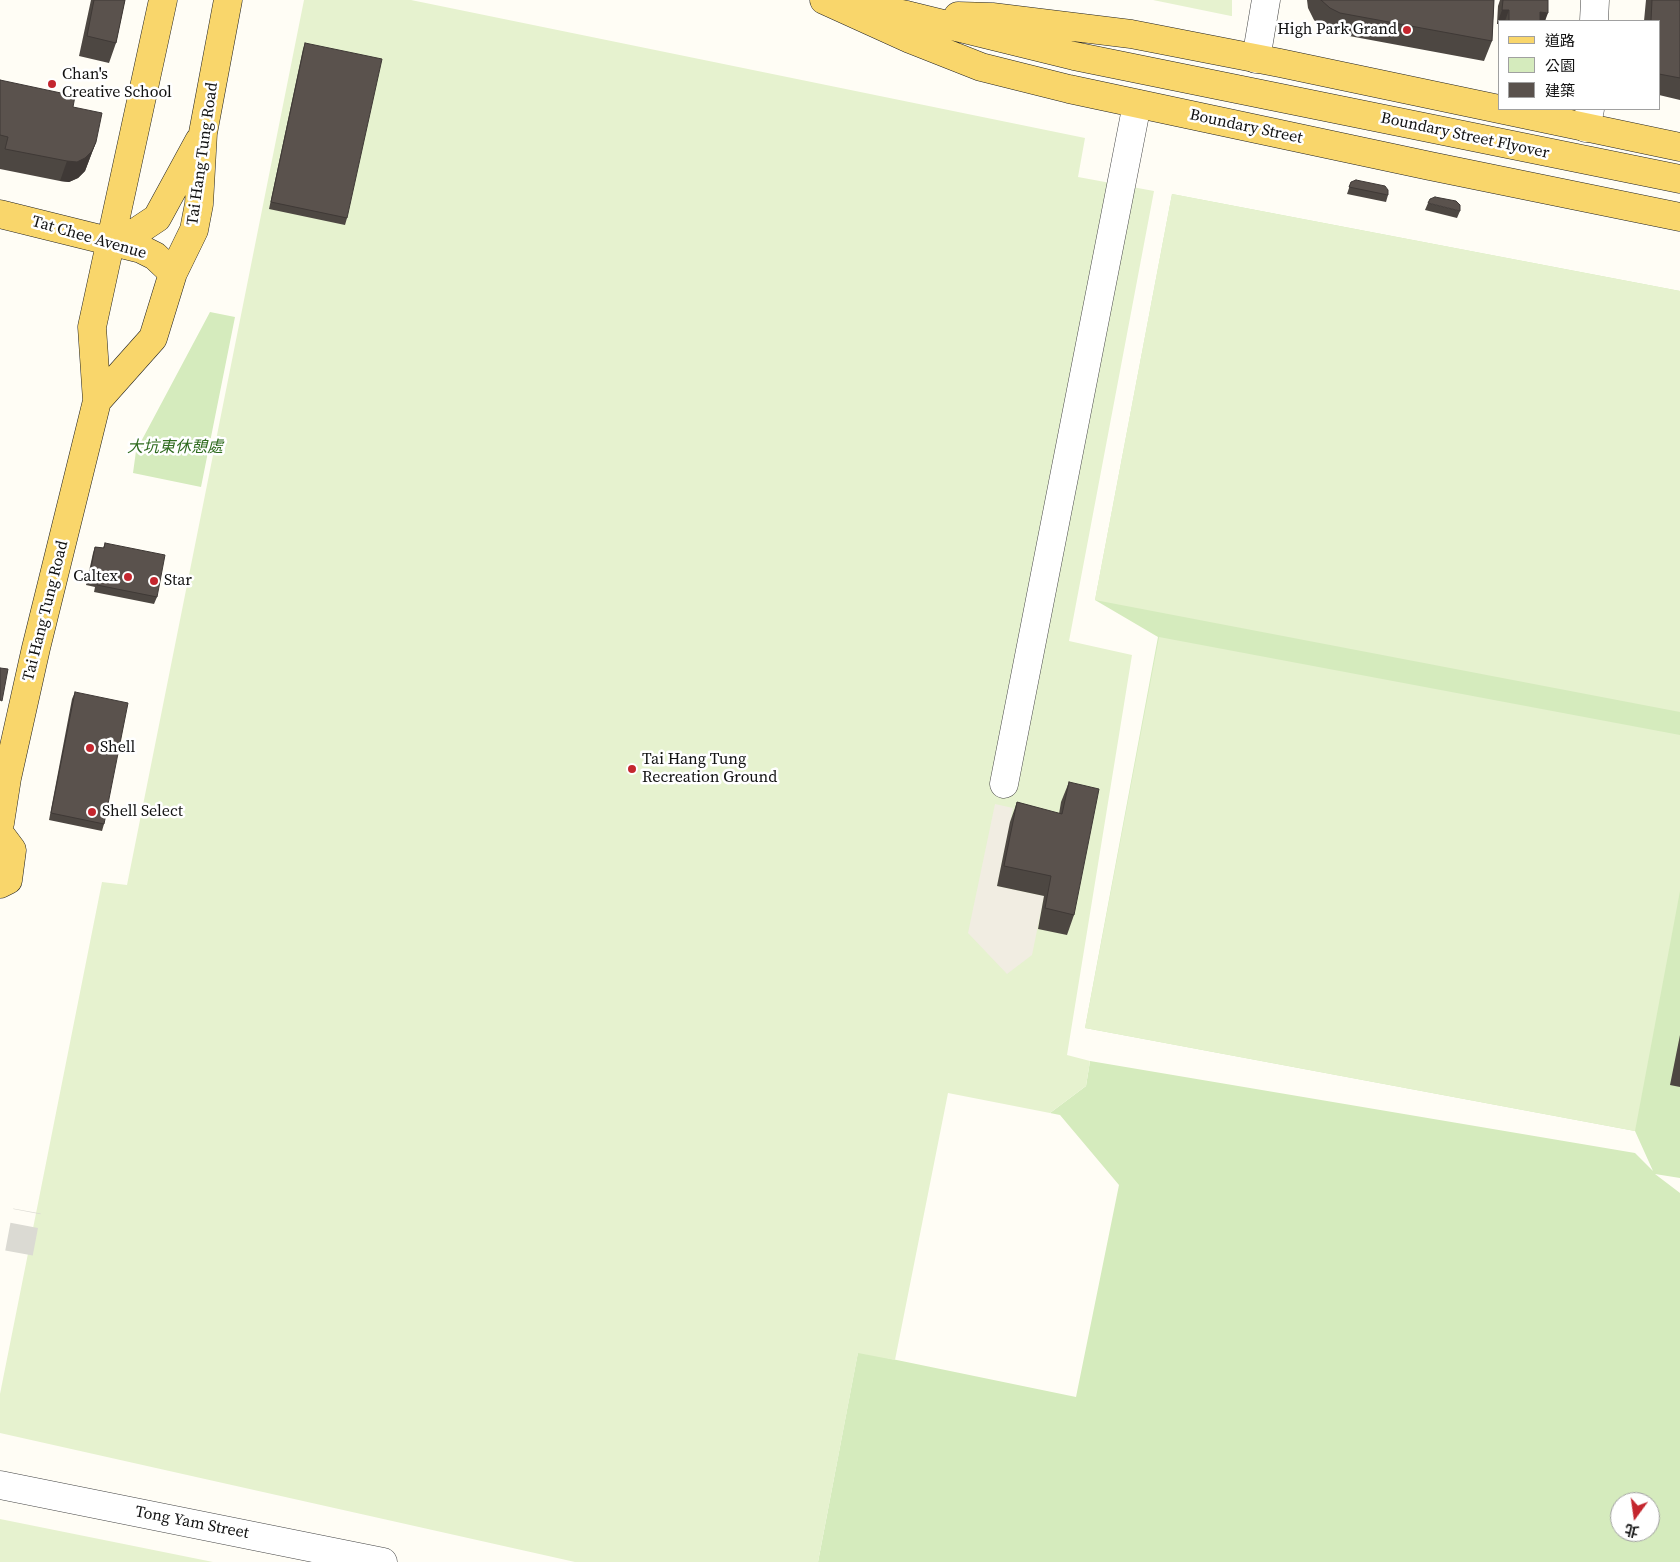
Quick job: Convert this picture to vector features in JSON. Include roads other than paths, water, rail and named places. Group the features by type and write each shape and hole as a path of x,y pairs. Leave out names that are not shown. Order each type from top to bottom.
{"main road":[{"name":"Tai Hang Tung Road","path":"0,823 7,778 33,664 97,401 92,327 163,0"},
{"name":"Tai Hang Tung Road","path":"97,401 153,338 173,272 194,230 199,204 203,133 228,0"},
{"name":"Boundary Street","path":"824,0 907,14 1074,56 1251,92"},
{"name":"Boundary Street","path":"824,0 910,39 981,67 1069,90 1680,217"},
{"name":"Boundary Street","path":"907,14 992,17 1130,34 1256,59 1498,102"},
{"name":"Boundary Street Flyover","path":"1251,92 1680,179"},
{"name":"Boundary Street","path":"1543,110 1588,118 1680,147"},
{"path":"110,241 133,234 157,218 203,133"},
{"name":"Tat Chee Avenue","path":"0,214 141,249 155,256 173,272"},
{"path":"0,834 12,850 8,880 0,884"}],"street":[{"path":"1256,59 1266,0"},
{"path":"1594,20 1595,0"},
{"path":"1004,784 1137,104"},
{"name":"Tong Yam Street","path":"0,1485 383,1562"}],"tunnel":[{"path":"19,1253 27,1211"}],"place":[{"name":"High Park Grand","path":"1407,30"},
{"name":"Chan's Creative School","path":"52,84"},
{"name":"Caltex","path":"128,577"},
{"name":"Star","path":"154,581"},
{"name":"Shell","path":"90,748"},
{"name":"Tai Hang Tung Recreation Ground","path":"632,769"},
{"name":"Shell Select","path":"92,812"}],"park label":[{"name":"大坑東休憩處","path":"175,448"}]}
